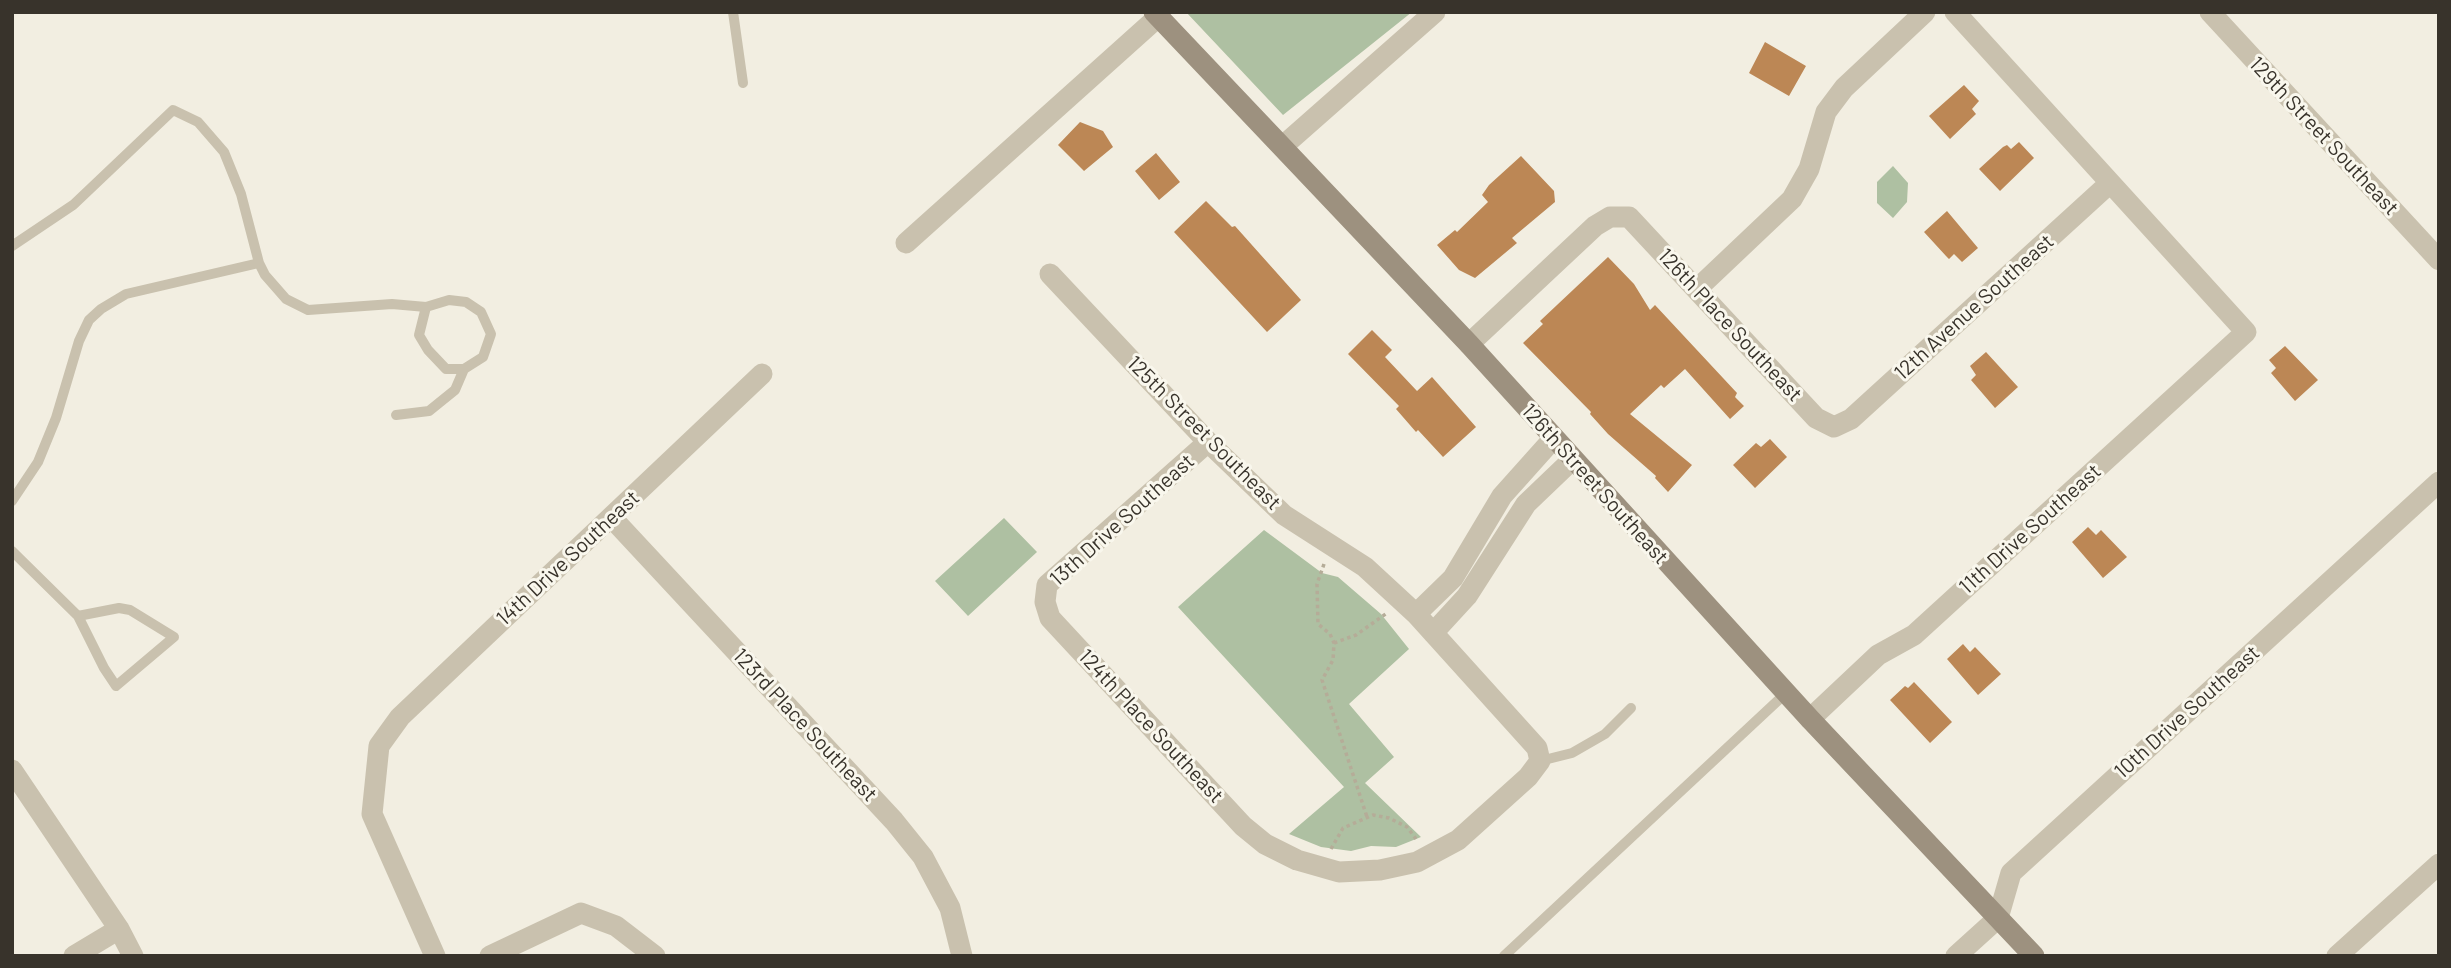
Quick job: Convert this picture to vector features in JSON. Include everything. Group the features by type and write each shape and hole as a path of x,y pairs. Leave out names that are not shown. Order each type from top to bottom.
{"street":[{"path":"1283,146 1435,12"},
{"path":"1698,289 1792,199 1809,169 1826,112 1844,88 1926,12"},
{"path":"1955,12 2110,183"},
{"name":"129th Street Southeast","path":"2210,12 2439,260"},
{"path":"906,243 1156,14"},
{"name":"126th Street Southeast","path":"1156,14 1469,345 1810,719 2034,956"},
{"name":"11th Drive Southeast","path":"1810,719 1878,655 1914,635 2246,332 2110,183"},
{"name":"12th Avenue Southeast","path":"1834,426 1851,419 2110,183"},
{"name":"126th Place Southeast","path":"1469,345 1595,226 1610,217 1629,217 1816,418 1834,426"},
{"name":"125th Street Southeast","path":"1050,274 1208,442 1284,515 1366,567 1409,607 1527,735 1537,748 1540,761"},
{"name":"14th Drive Southeast","path":"435,956 372,814 379,746 400,718 762,374"},
{"path":"1409,607 1453,578 1502,496 1553,439"},
{"name":"13th Drive Southeast","path":"1045,602 1047,585 1208,442"},
{"path":"1433,633 1474,587 1526,504 1572,460"},
{"name":"10th Drive Southeast","path":"1998,918 2011,873 2439,482"},
{"name":"123rd Place Southeast","path":"612,518 902,830 923,857 950,908 962,956"},
{"name":"124th Place Southeast","path":"1045,602 1050,618 1243,826 1265,844 1297,860 1326,868"},
{"path":"1326,868 1339,872 1380,870 1427,856 1458,840 1528,777 1540,761"},
{"path":"12,770 119,929 133,956"},
{"path":"2337,956 2439,864"},
{"path":"490,956 581,913 616,926 655,956"},
{"path":"1956,956 1998,918"},
{"path":"74,956 119,929"}],"lane":[{"path":"733,12 743,83"},
{"path":"12,246 73,205 173,110 198,122 224,152 241,194 259,262 265,275 286,299 308,310 392,304 426,307 449,300 466,302 481,312 491,334 484,356 464,369 446,369 428,350 419,335 426,307"},
{"path":"12,501 38,462 56,418 79,341 89,320 100,309 126,294 259,262"},
{"path":"396,415 429,411 455,390 464,369"},
{"path":"12,551 78,616 116,686 174,637 130,610 119,608 78,616"},
{"path":"1504,956 1786,693"},
{"path":"1540,761 1572,753 1605,734 1631,708"}],"path":[{"path":"1331,545 1317,584 1318,624 1330,634 1334,643 1333,660 1322,680 1367,817"},
{"path":"1334,643 1356,635 1378,621 1409,607"},
{"path":"1326,868 1332,848 1343,828 1367,817 1389,818 1408,827 1427,856"}],"green space":[{"path":"1186,12 1412,12 1283,115"},
{"path":"1893,166 1908,183 1907,202 1893,218 1877,203 1877,182"},
{"path":"1004,518 1037,552 968,616 935,581"},
{"path":"1264,530 1322,573 1338,577 1381,614 1409,649 1349,704 1394,757 1365,783 1421,837 1396,847 1371,846 1351,851 1321,847 1289,834 1344,787 1178,607"}],"building":[{"path":"1765,42 1806,66 1789,96 1749,73"},
{"path":"1964,85 1979,101 1972,109 1976,114 1950,139 1929,116"},
{"path":"1080,122 1103,131 1113,147 1084,171 1058,145"},
{"path":"2019,142 2034,158 2000,191 1979,169 2003,147 2007,145 2011,149"},
{"path":"1156,153 1180,182 1159,200 1135,171"},
{"path":"1521,156 1554,191 1555,202 1512,238 1517,243 1475,278 1459,270 1437,245 1455,230 1457,232 1488,202 1482,195 1489,185"},
{"path":"1206,201 1232,227 1235,226 1301,300 1267,332 1174,232"},
{"path":"1947,211 1978,248 1962,262 1954,254 1949,259 1924,232"},
{"path":"1608,257 1634,284 1650,310 1655,305 1737,393 1735,397 1744,406 1730,419 1685,369 1664,388 1661,385 1630,414 1692,465 1668,492 1656,476 1608,434 1591,412 1523,343 1543,324 1540,321"},
{"path":"1372,330 1392,350 1385,357 1417,391 1432,377 1476,427 1443,457 1418,430 1416,432 1396,409 1399,406 1348,354"},
{"path":"2285,346 2318,380 2295,401 2271,373 2276,368 2269,360"},
{"path":"1986,352 2018,387 1995,408 1971,380 1976,375 1970,366"},
{"path":"1770,439 1787,457 1755,488 1733,465 1756,443 1761,447"},
{"path":"2088,527 2096,535 2101,530 2127,557 2103,578 2072,542"},
{"path":"1963,644 1970,652 1975,647 2001,674 1978,695 1947,659"},
{"path":"1914,682 1952,722 1930,743 1890,700 1905,686 1908,688"}]}
